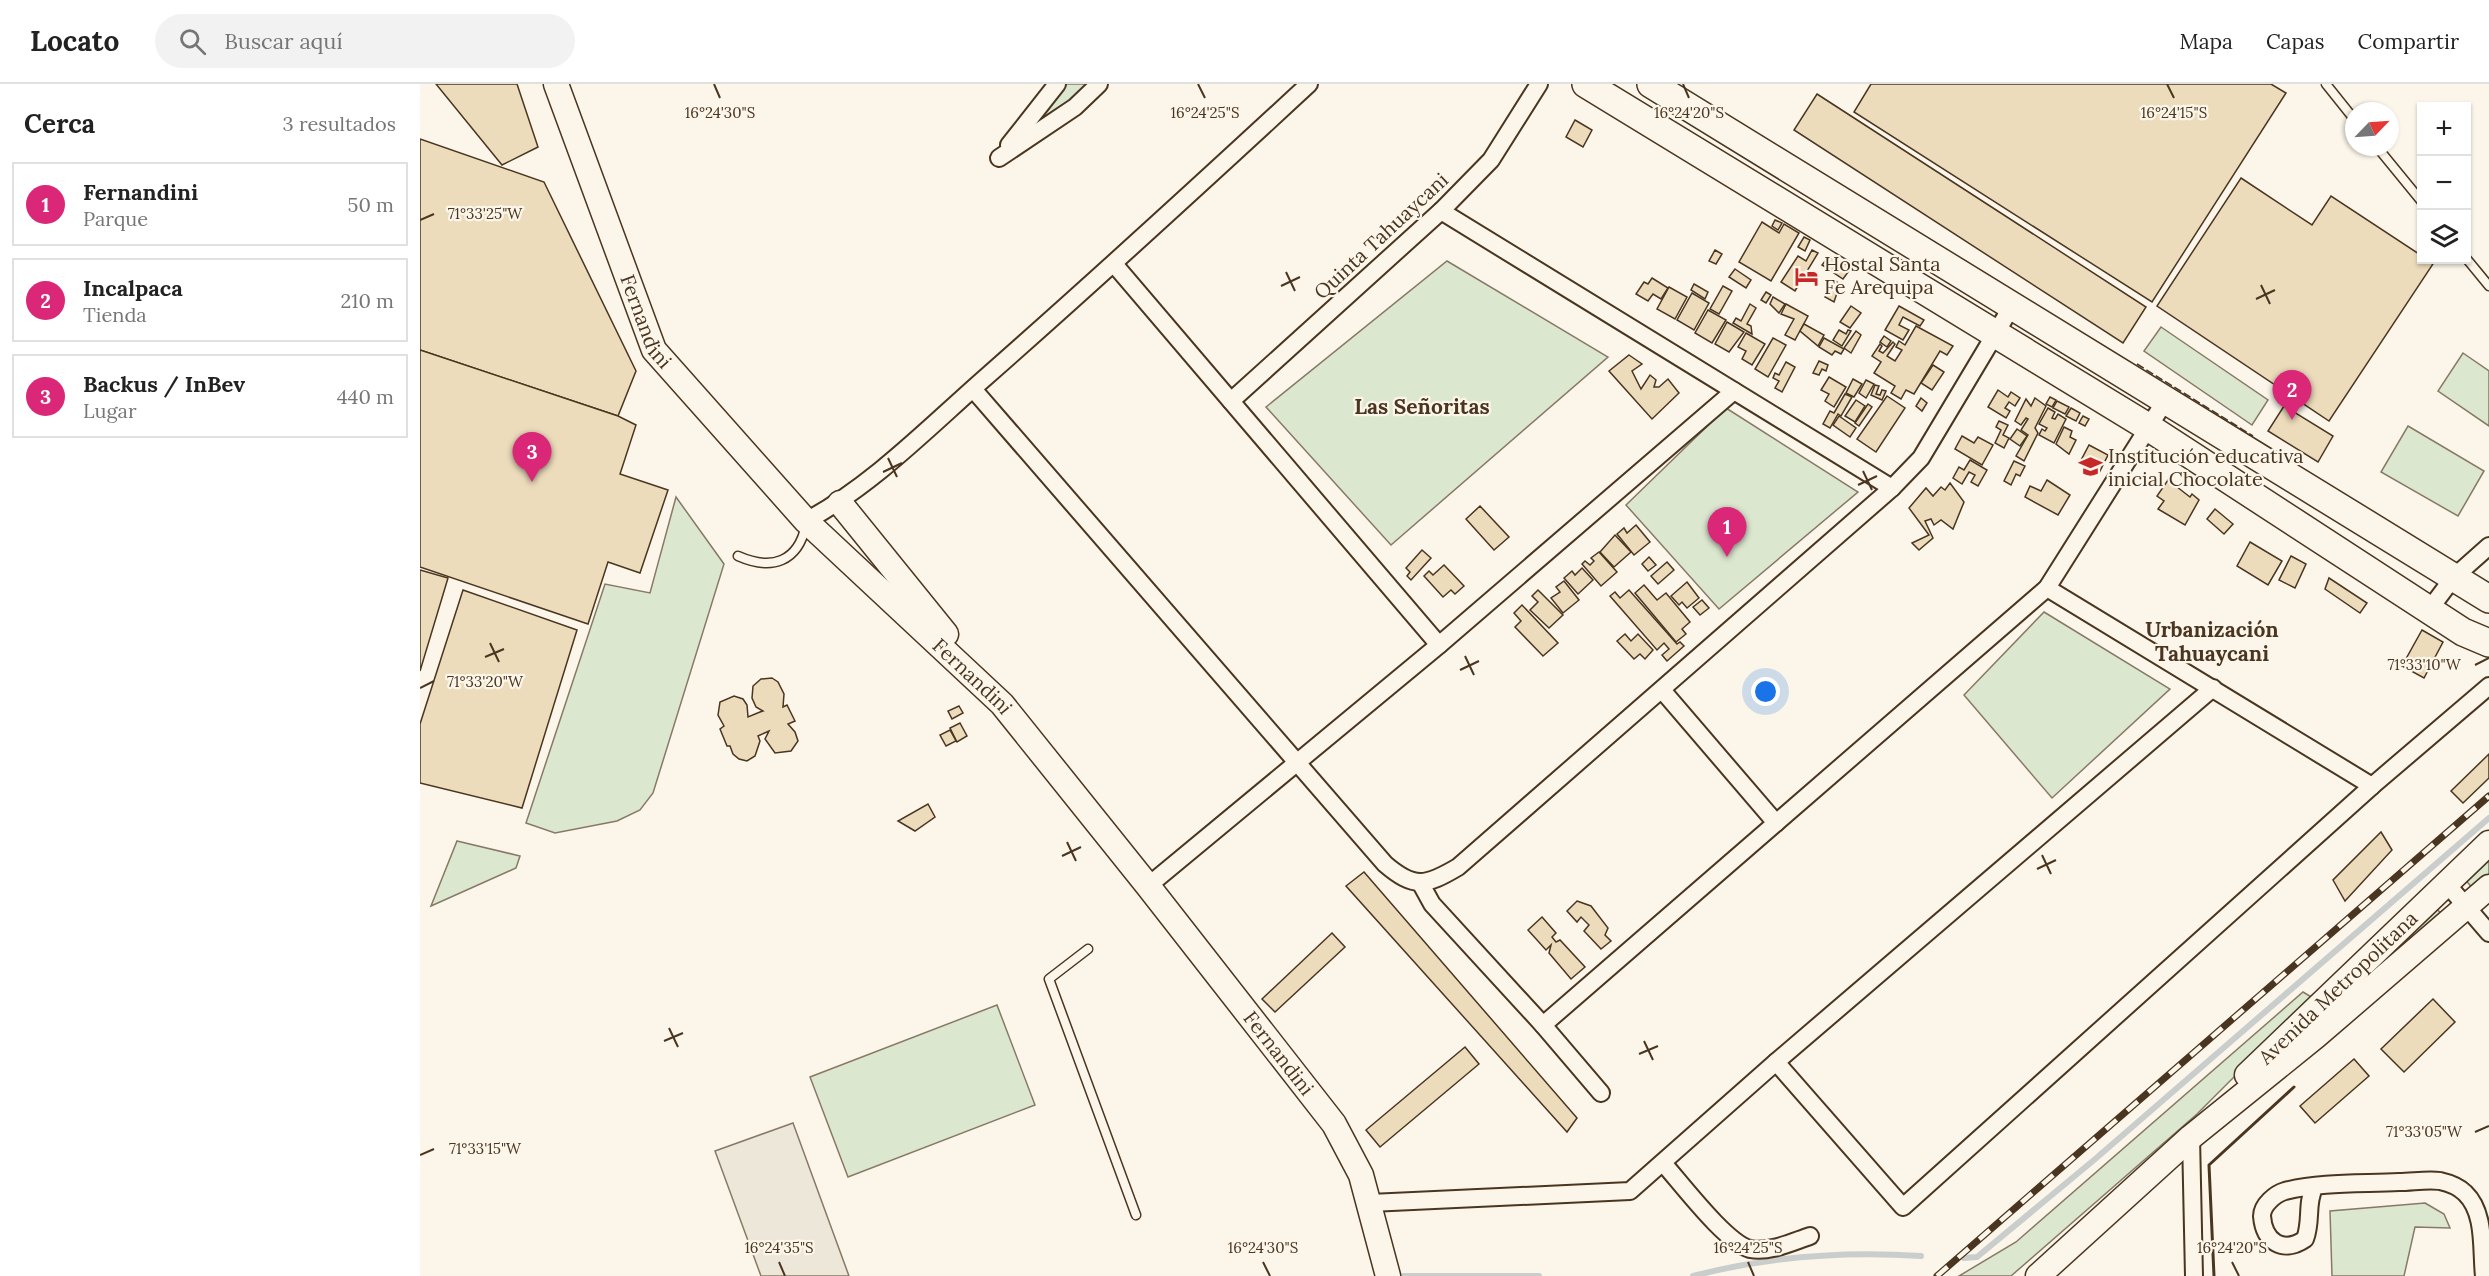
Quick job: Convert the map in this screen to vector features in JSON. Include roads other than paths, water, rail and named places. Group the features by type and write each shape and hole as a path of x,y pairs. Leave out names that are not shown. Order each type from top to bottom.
{"main road":[{"path":"1586,84 2148,427 2463,632 2489,643"},
{"path":"1651,84 2489,599"}],"street":[{"name":"Fernandini","path":"556,84 654,350 806,521 1002,704 1148,886 1334,1125 1361,1175 1387,1271"},
{"path":"1057,84 999,158 1075,107 1099,84"},
{"path":"806,521 840,503 973,389 1114,264 1308,84"},
{"name":"Quinta Tahuaycani","path":"1231,401 1441,211 1491,160 1539,84"},
{"path":"1441,211 1892,488"},
{"path":"1114,264 1439,645"},
{"path":"973,389 1385,864 1401,878 1421,884 1438,879 1458,867 1892,488 1921,458 2012,306"},
{"path":"1148,886 1439,645 1734,391"},
{"path":"1543,1025 2047,588 2165,401"},
{"path":"840,503 1002,704"},
{"path":"2429,610 2452,578 2489,546"},
{"path":"2047,588 2372,786"},
{"path":"1776,1062 1903,1207 2372,786 2489,686"},
{"path":"1370,1203 1630,1191 1776,1062 2213,688"},
{"path":"1662,690 1776,823"},
{"name":"Avenida Metropolitana","path":"2191,1137 2264,1058 2489,843"},
{"path":"2446,883 2489,933"},
{"path":"1421,884 1432,904 1543,1025 1601,1093"},
{"name":"Avenida Metropolitana","path":"2038,1276 2191,1137 2316,1036 2489,887"},
{"path":"2191,1137 2194,1276"},
{"path":"1663,1164 1725,1233 1750,1249 1777,1247 1809,1236"},
{"path":"2314,1188 2439,1180 2452,1185 2465,1193 2475,1207 2480,1222 2484,1276"}],"lane":[{"path":"2326,84 2345,108"},
{"path":"2384,156 2417,197"},
{"path":"2471,264 2489,286"},
{"path":"738,556 755,564 774,564 791,555 803,540 806,521"},
{"path":"1088,949 1049,979 1136,1215"}],"waterway":[{"path":"1964,1258 1977,1257 2094,1160 2489,818"},
{"path":"1693,1276 1749,1264 1806,1257 1864,1254 1921,1256"},
{"path":"1403,1276 1539,1276"}],"railway":[{"path":"1937,1276 2489,796"}],"place":[{"name":"Hostal Santa Fe Arequipa","path":"1806,276"},
{"name":"Incalpaca","path":"2292,420"},
{"name":"Institución educativa inicial Chocolate","path":"2090,467"},
{"name":"Backus / InBev","path":"532,482"},
{"name":"Fernandini","path":"1727,557"}],"district":[{"name":"Las Señoritas","path":"1422,407"},
{"name":"Urbanización Tahuaycani","path":"2212,642"}]}
